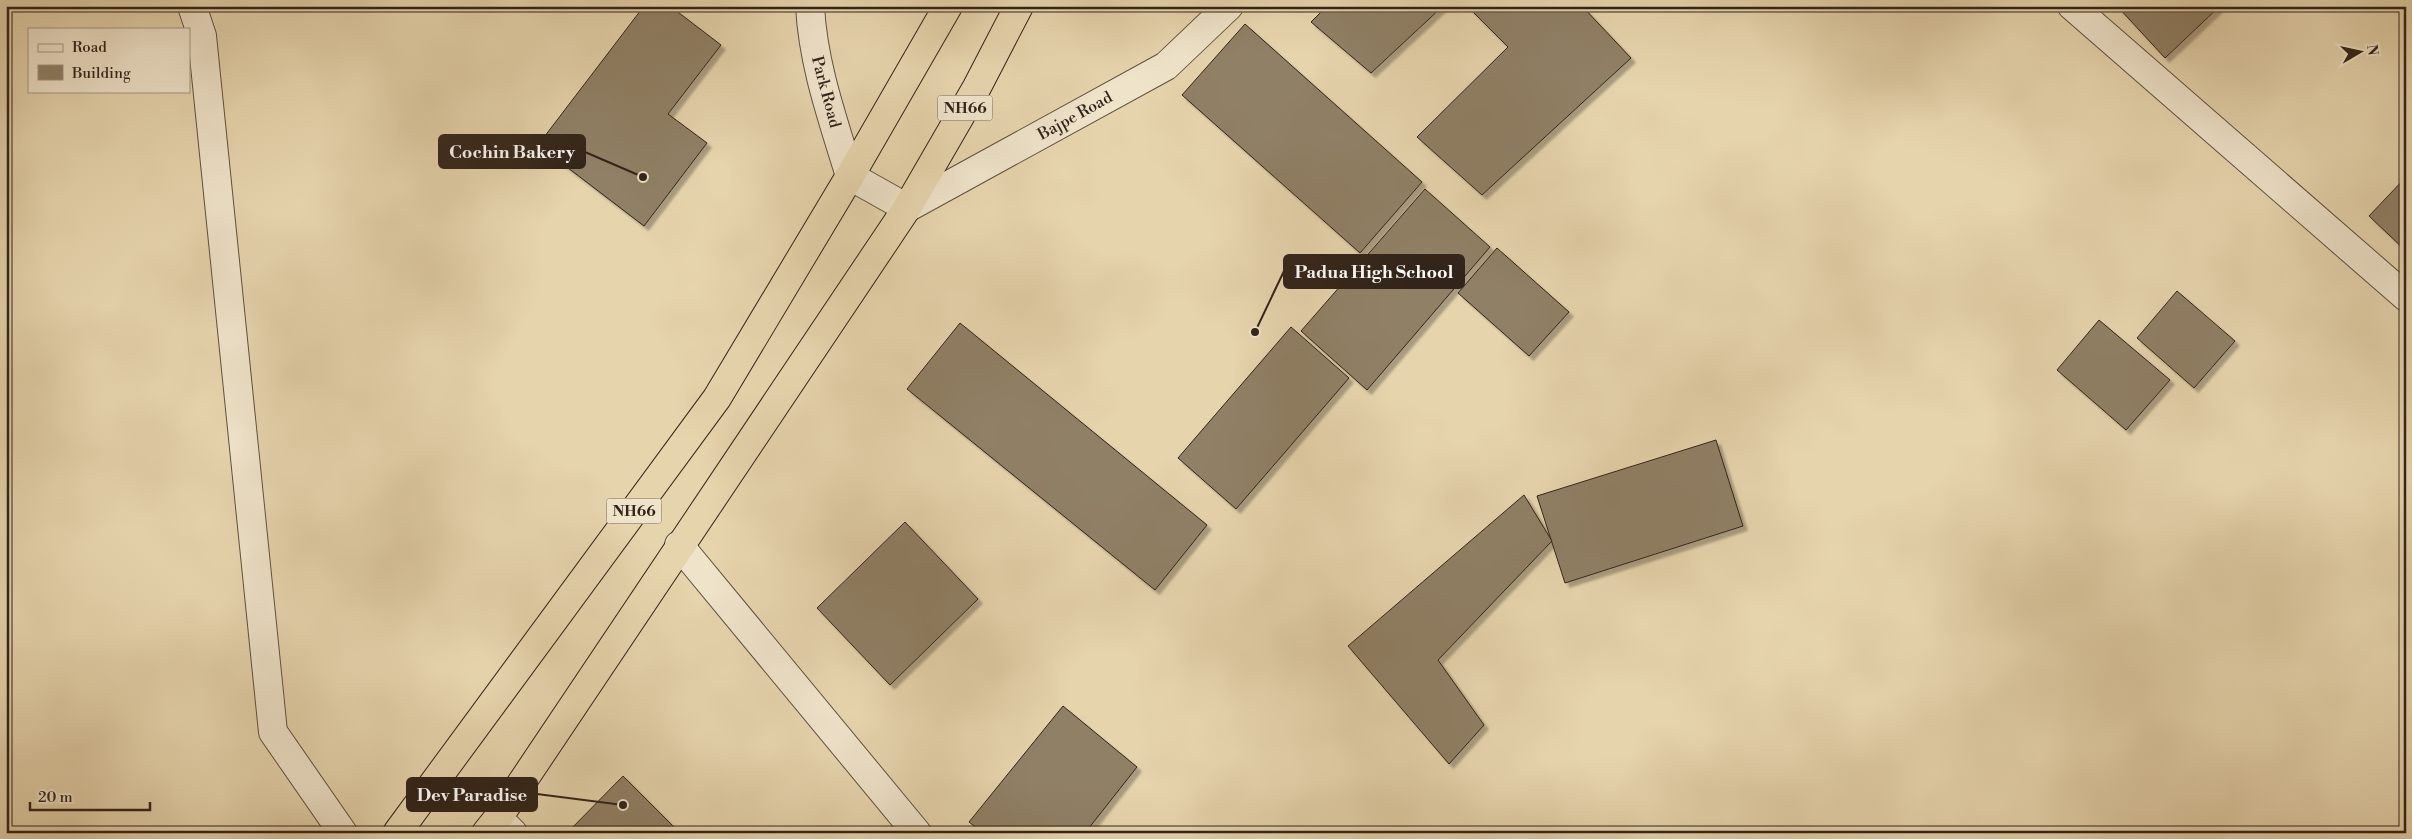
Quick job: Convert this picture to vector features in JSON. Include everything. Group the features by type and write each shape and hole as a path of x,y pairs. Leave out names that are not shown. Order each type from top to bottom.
{"highway":[{"name":"NH66","path":"397,833 717,398 850,176 948,6"},
{"name":"NH66","path":"499,828 680,545 696,524 907,208 977,87 1019,6"}],"street":[{"path":"192,6 202,36 273,732 343,833"},
{"name":"Park Road","path":"810,6 812,38 828,106 850,176"},
{"name":"Bajpe Road","path":"907,208 1166,66 1229,6"},
{"path":"2072,6 2406,297"},
{"path":"850,176 907,208"},
{"path":"680,545 917,833"}],"building":[{"path":"644,6 670,6 721,45 668,114 707,143 644,226 538,145"},
{"path":"1327,6 1443,6 1371,73 1311,22"},
{"path":"1467,6 1582,6 1631,58 1482,195 1417,137 1508,47"},
{"path":"2117,6 2220,6 2165,58"},
{"path":"1245,24 1422,182 1360,253 1182,95"},
{"path":"2406,177 2406,251 2369,216"},
{"path":"1425,189 1490,247 1367,390 1301,331"},
{"path":"1497,248 1569,312 1529,356 1458,293"},
{"path":"2177,291 2235,341 2194,388 2137,338"},
{"path":"2099,320 2170,380 2126,430 2057,370"},
{"path":"960,323 1207,525 1155,590 907,389"},
{"path":"1291,327 1349,378 1236,509 1178,458"},
{"path":"1716,440 1743,526 1565,583 1537,496"},
{"path":"1524,495 1552,541 1438,660 1484,725 1449,764 1348,646"},
{"path":"905,522 978,599 890,685 817,608"},
{"path":"1063,706 1137,767 1085,833 983,833 969,822"},
{"path":"2406,754 2406,784 2404,784"},
{"path":"623,776 680,833 567,833"}],"place":[{"name":"Cochin Bakery","path":"643,177"},
{"name":"Padua High School","path":"1255,332"},
{"name":"Dev Paradise","path":"623,805"}]}
